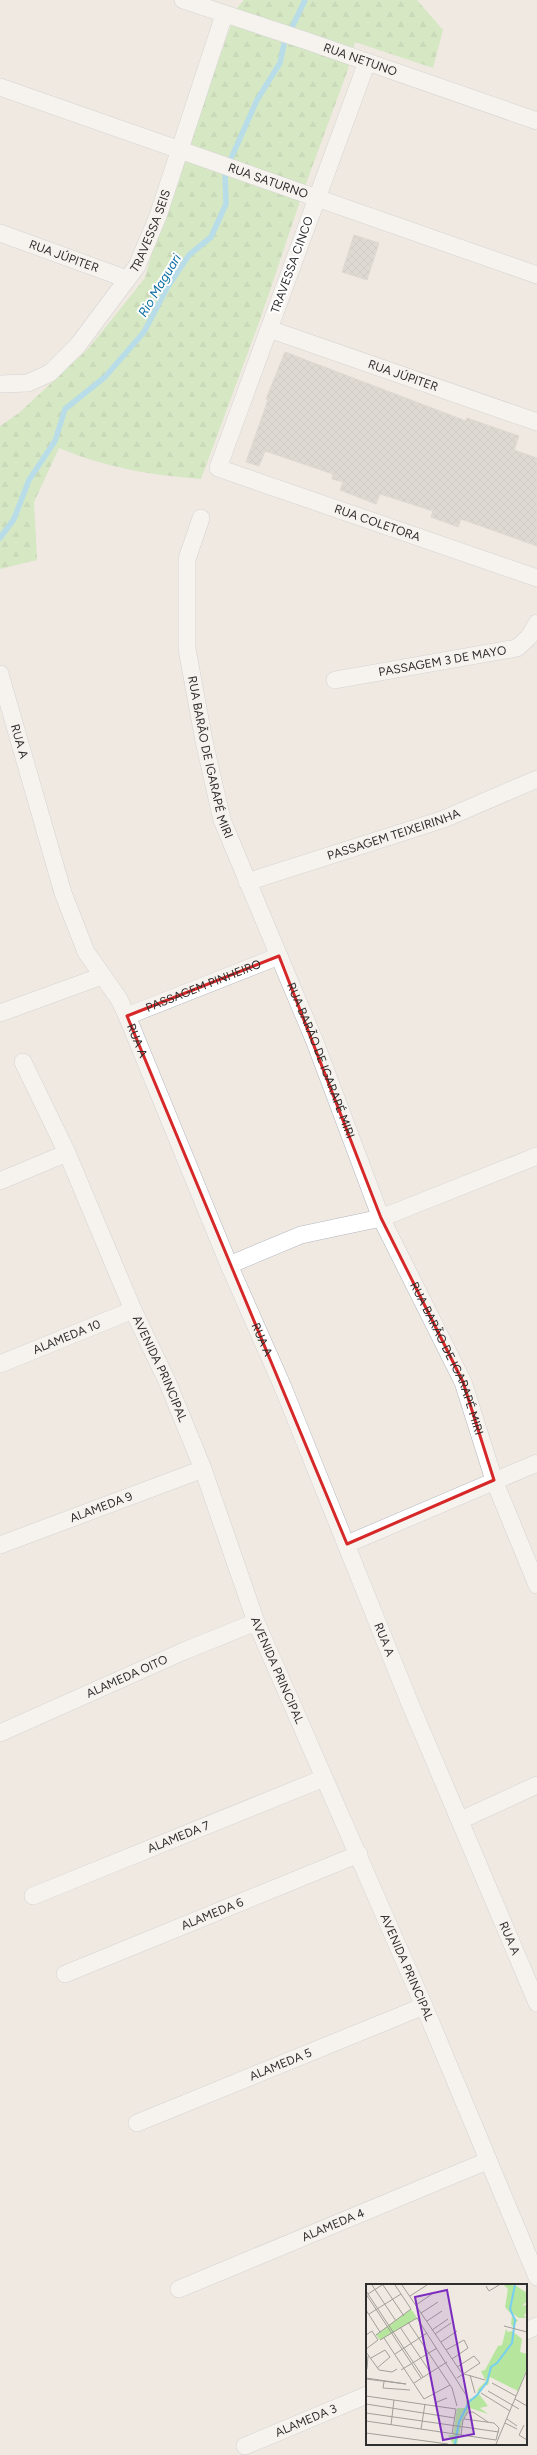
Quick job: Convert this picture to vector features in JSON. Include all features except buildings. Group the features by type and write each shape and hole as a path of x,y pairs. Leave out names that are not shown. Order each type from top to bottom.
{"street":[{"name":"RUA NETUNO","path":"183,0 224,15 271,28 537,121"},
{"name":"TRAVESSA SEIS","path":"0,384 28,383 50,373 78,345 137,266 147,245 224,15"},
{"name":"TRAVESSA CINCO","path":"218,468 367,62"},
{"name":"RUA SATURNO","path":"0,87 180,148 242,172 537,275"},
{"name":"RUA JÚPITER","path":"0,234 127,279"},
{"name":"RUA JÚPITER","path":"269,329 537,422"},
{"name":"RUA COLETORA","path":"218,468 537,578"},
{"name":"RUA BARÃO DE IGARAPÉ MIRI","path":"201,518 187,560 187,649 204,741 222,820 315,1042 380,1218 463,1382 494,1480 537,1585"},
{"name":"PASSAGEM 3 DE MAYO","path":"335,680 517,648 529,637 537,623"},
{"name":"RUA A","path":"0,674 63,893 86,952 127,1016 229,1265 282,1385 409,1701 461,1820 537,2003"},
{"name":"PASSAGEM TEIXEIRINHA","path":"247,882 444,819 537,779"},
{"name":"PASSAGEM PINHEIRO","path":"127,1016 279,956"},
{"path":"0,1013 102,976"},
{"name":"AVENIDA PRINCIPAL","path":"23,1062 66,1153 133,1310 167,1381 203,1469 256,1622 359,1854 537,2277"},
{"path":"0,1181 66,1153"},
{"path":"229,1265 301,1235 380,1218 535,1162"},
{"name":"ALAMEDA 10","path":"0,1364 133,1310"},
{"path":"347,1544 494,1480 537,1463"},
{"name":"ALAMEDA 9","path":"0,1545 203,1469"},
{"name":"ALAMEDA OITO","path":"0,1733 190,1648 256,1622"},
{"name":"ALAMEDA 7","path":"33,1896 324,1778"},
{"path":"461,1820 537,1785"},
{"name":"ALAMEDA 6","path":"65,1974 359,1854"},
{"name":"ALAMEDA 5","path":"137,2123 424,2006"},
{"name":"ALAMEDA 4","path":"179,2290 487,2161"},
{"path":"527,2331 537,2326"},
{"name":"ALAMEDA 3","path":"245,2446 366,2395"}],"highlighted area":[{"path":"279,956 381,1218 463,1382 494,1480 347,1544 127,1016"}],"green space":[{"path":"244,0 417,0 443,30 433,68 355,42 347,72 304,189 261,317 201,479 129,470 95,461 59,448 34,502 37,560 0,569 0,426 19,413 88,349 145,278 180,150 188,147 237,8"}],"waterway":[{"name":"Rio Maguari","path":"0,538 14,519 29,480 55,441 65,409 105,377 144,332 167,288 189,255 211,237 226,204 225,172 257,100 280,63 284,44 305,0"}]}
